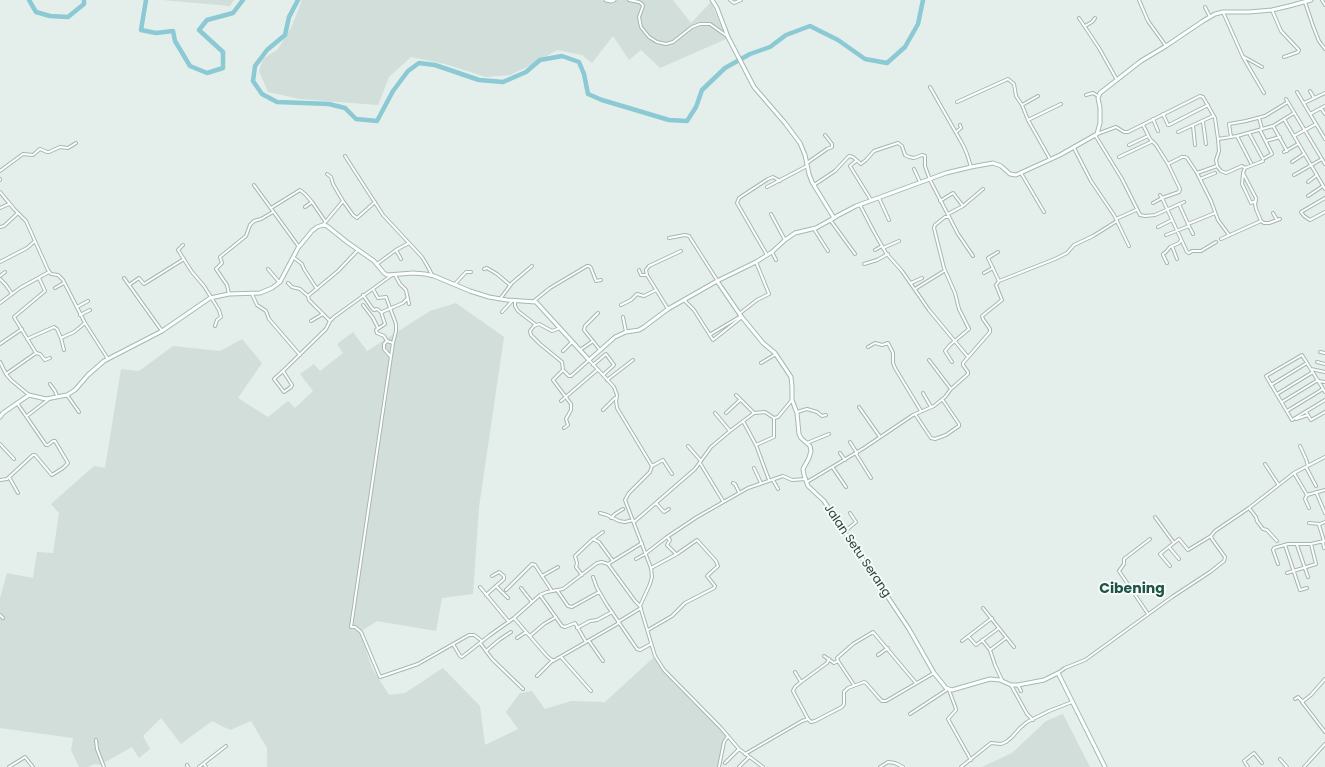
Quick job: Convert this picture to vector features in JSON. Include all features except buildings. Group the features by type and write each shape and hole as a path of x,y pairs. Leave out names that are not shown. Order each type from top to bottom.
{"street":[{"path":"606,0 614,0"},
{"path":"629,0 642,4 643,6 640,17 641,27 657,42 666,44 673,42 692,27 700,24 710,24 728,37"},
{"path":"712,0 717,8 733,48 746,73 760,95 785,123 800,143 814,185 833,220 855,254"},
{"path":"730,0 734,3 741,0"},
{"path":"1139,0 1148,21 1166,46"},
{"path":"1184,202 1155,215 1140,215 1136,210 1130,193 1096,134 1100,119 1098,96 1141,61 1210,16 1223,12 1272,10 1311,0"},
{"path":"1322,0 1325,5"},
{"path":"1305,2 1319,41 1325,49"},
{"path":"1205,7 1210,16"},
{"path":"1272,10 1281,31 1299,50 1298,52 1284,58"},
{"path":"1223,12 1243,56 1264,93"},
{"path":"1079,18 1117,80"},
{"path":"1085,26 1092,22 1095,18"},
{"path":"1243,56 1262,67"},
{"path":"957,102 1008,79 1014,84 1015,93 1050,159"},
{"path":"930,87 956,132 967,154 971,167"},
{"path":"1310,91 1314,98"},
{"path":"1297,92 1324,137"},
{"path":"1086,95 1093,93 1098,96"},
{"path":"1304,103 1325,93"},
{"path":"1022,105 1038,96"},
{"path":"560,328 552,331 541,324 536,325 530,331 540,344 562,362 563,370 570,376 615,337 626,332 639,330 668,309 717,281 768,255 795,233 814,229 860,205 946,174 971,167 995,164 1001,166 1011,175 1021,173 1074,148 1096,134 1116,127 1124,132 1128,132 1200,96 1202,96 1208,105 1213,116 1219,151 1216,160 1217,166 1221,171 1226,173 1242,166 1245,168 1263,161"},
{"path":"1286,99 1325,164"},
{"path":"1231,137 1229,124 1259,118 1288,102"},
{"path":"1028,120 1061,104"},
{"path":"1163,114 1169,126 1208,105"},
{"path":"1310,114 1325,106"},
{"path":"1321,108 1325,114"},
{"path":"1218,139 1237,136 1273,126 1294,113"},
{"path":"1178,132 1203,122 1213,116"},
{"path":"1249,133 1262,159 1272,155 1261,129 1259,118"},
{"path":"1153,119 1158,131"},
{"path":"1284,119 1325,189"},
{"path":"1203,122 1206,144"},
{"path":"1294,136 1306,131 1316,124"},
{"path":"956,132 961,128 960,125"},
{"path":"1143,125 1151,142 1156,145 1168,164 1180,190 1153,203"},
{"path":"1193,126 1195,145"},
{"path":"1273,126 1287,150"},
{"path":"767,187 807,164 832,147 832,144 825,135"},
{"path":"1129,145 1148,136"},
{"path":"1237,136 1251,163"},
{"path":"1266,141 1280,137"},
{"path":"1119,157 1151,142"},
{"path":"0,171 23,154 33,155 40,149 49,152 60,147 68,148 76,143"},
{"path":"814,185 835,170 849,156 852,156 860,164 874,150 898,143 902,146 905,155 909,157 914,158 922,155 925,156 925,166 940,201 958,234 974,256"},
{"path":"1284,152 1298,144"},
{"path":"1074,148 1091,181 1116,220 1129,246"},
{"path":"1292,162 1304,154"},
{"path":"345,156 388,221 424,261 432,275"},
{"path":"1168,164 1178,158 1185,157 1197,173 1220,223 1229,235"},
{"path":"1294,175 1322,159"},
{"path":"856,161 850,164 850,166 871,201"},
{"path":"1197,173 1217,166"},
{"path":"1245,168 1242,184 1251,202 1256,201"},
{"path":"914,169 921,184"},
{"path":"1021,173 1044,212"},
{"path":"1200,179 1214,173"},
{"path":"1243,173 1256,198 1256,209 1261,221"},
{"path":"327,174 331,177 333,184 353,216 357,218 375,202"},
{"path":"1308,182 1317,176"},
{"path":"768,255 737,203 739,198 768,179 773,177 780,180"},
{"path":"1243,186 1248,183"},
{"path":"254,185 299,247"},
{"path":"1308,196 1323,186"},
{"path":"952,362 945,352 969,328 959,309 955,293 945,271 934,228 935,225 963,206 983,188"},
{"path":"1246,192 1252,189"},
{"path":"270,208 300,190 312,202 325,221"},
{"path":"0,192 28,224 49,272 53,275 58,275 64,282 80,315 108,359"},
{"path":"940,201 953,194 963,206"},
{"path":"1160,195 1187,252 1201,251 1216,242"},
{"path":"879,198 889,220"},
{"path":"1325,198 1301,212 1310,220 1325,212"},
{"path":"27,416 49,399 67,395 75,390 96,367 108,359 162,331 210,298 229,294 252,294 267,291 275,286 280,282 299,247 312,231 323,224 343,201"},
{"path":"305,207 312,202"},
{"path":"0,208 9,204"},
{"path":"1179,204 1193,234"},
{"path":"860,205 883,247 911,283 929,310 968,357"},
{"path":"636,559 693,520 740,492 783,476 792,480 806,481 833,468 915,414 931,407 942,399 951,388 968,374 963,364 990,333 990,329 982,317 1002,300 996,284 999,281 1067,253 1074,245 1093,236 1116,220 1136,210"},
{"path":"229,294 227,285 217,270 222,263 220,257 246,236 254,222 261,220 273,212"},
{"path":"0,228 18,213"},
{"path":"1166,235 1215,213"},
{"path":"1274,213 1277,220"},
{"path":"772,214 785,240"},
{"path":"1221,239 1261,221 1268,223 1280,219"},
{"path":"1158,227 1172,220"},
{"path":"323,224 377,264 387,275 413,273 432,275 480,294 500,299 534,301 540,305 614,388 616,392 617,408 652,466 652,470 648,475 625,498 651,568 652,577 640,607 619,622 553,660 537,676"},
{"path":"814,229 828,251"},
{"path":"670,238 685,235 689,236 741,316 763,343 776,354 791,378 792,400 797,412 799,434 810,447 811,451 804,469 806,481"},
{"path":"1167,263 1163,254 1182,240"},
{"path":"0,262 27,248 36,241"},
{"path":"875,250 899,241"},
{"path":"377,264 396,250 409,244"},
{"path":"183,245 178,250 192,272 204,286 210,298 220,310 221,317 217,320 215,326"},
{"path":"1172,246 1177,259"},
{"path":"308,296 338,271 358,250"},
{"path":"396,250 401,259"},
{"path":"668,309 647,275 646,270 649,266 680,252"},
{"path":"772,252 776,260"},
{"path":"998,252 988,258 999,281"},
{"path":"864,264 877,260 888,254"},
{"path":"293,258 302,264 317,289"},
{"path":"129,285 139,278 144,284 184,259"},
{"path":"684,300 694,310 713,340 757,300 768,294 756,262"},
{"path":"500,299 510,285 532,266"},
{"path":"534,301 550,288 587,266 590,266 596,280 601,280"},
{"path":"484,269 487,268 497,274 510,285"},
{"path":"984,273 993,268"},
{"path":"268,269 280,282"},
{"path":"639,270 641,275 647,275"},
{"path":"915,289 945,271"},
{"path":"6,272 0,278 12,294"},
{"path":"0,303 49,272"},
{"path":"455,284 466,272 471,272"},
{"path":"283,371 292,385 284,392 274,379 326,329 330,321 338,314 363,295 394,275"},
{"path":"394,275 406,290 409,304"},
{"path":"39,278 45,292 14,317 36,353 40,353 45,360 50,358"},
{"path":"124,278 162,331"},
{"path":"911,283 922,278"},
{"path":"55,288 64,282"},
{"path":"288,283 292,287 300,289 308,296 309,300 330,321"},
{"path":"373,289 378,298 386,297 395,320 396,331 393,342 351,627 355,627 361,632 380,677 418,664 471,635 476,636 486,651 523,690"},
{"path":"621,305 632,300 637,294 644,296 656,290"},
{"path":"252,294 257,305 266,311 269,319 300,355"},
{"path":"363,295 374,310 377,309 381,312 385,324 378,328"},
{"path":"381,312 403,303 408,298"},
{"path":"502,312 514,300"},
{"path":"514,300 518,311 536,325"},
{"path":"76,307 88,301"},
{"path":"362,305 370,314 378,328 376,331 384,336 387,341 393,342"},
{"path":"80,315 90,310"},
{"path":"311,321 323,314"},
{"path":"598,314 584,328 600,350"},
{"path":"711,334 741,316"},
{"path":"623,317 626,332"},
{"path":"61,338 74,332 85,323"},
{"path":"27,338 54,327 57,329 61,338 64,350"},
{"path":"0,344 22,329"},
{"path":"387,341 384,344 384,349 392,357"},
{"path":"580,350 593,341"},
{"path":"563,351 572,342"},
{"path":"868,347 875,343 882,345 888,343 893,353 893,364 921,411"},
{"path":"1320,352 1325,353"},
{"path":"6,374 36,353"},
{"path":"593,365 604,354 606,355 614,365 603,375"},
{"path":"761,363 776,354"},
{"path":"1287,411 1324,390 1302,354 1266,376 1292,420"},
{"path":"607,380 633,360"},
{"path":"929,360 951,388"},
{"path":"0,362 6,374 14,383 29,395 49,399"},
{"path":"1317,362 1325,364"},
{"path":"1271,385 1307,363"},
{"path":"1311,369 1325,372"},
{"path":"563,370 553,381 571,404 566,419 568,425 564,428"},
{"path":"561,401 597,370"},
{"path":"1277,394 1312,372"},
{"path":"1282,402 1318,381 1325,382"},
{"path":"50,384 57,397"},
{"path":"923,393 931,407"},
{"path":"0,417 29,395"},
{"path":"67,395 79,412"},
{"path":"736,395 754,413"},
{"path":"603,410 616,397"},
{"path":"915,414 930,438 935,439 946,436 960,424 942,399"},
{"path":"726,413 740,400"},
{"path":"774,418 778,417 792,400"},
{"path":"1292,420 1325,400"},
{"path":"0,480 4,480 9,477 33,455 35,455 52,475 68,463 54,441 47,445 17,403"},
{"path":"860,407 880,437"},
{"path":"797,412 807,409 817,412 822,416 826,415"},
{"path":"600,513 622,522 633,521 656,504 689,475 711,447 743,421 754,413 765,412 774,418"},
{"path":"1306,412 1311,420 1325,412"},
{"path":"716,413 730,431"},
{"path":"1292,420 1308,415"},
{"path":"756,445 774,437 774,418"},
{"path":"743,421 756,445 770,481"},
{"path":"807,443 829,434"},
{"path":"850,442 871,478"},
{"path":"0,444 14,459"},
{"path":"688,446 700,462 723,502"},
{"path":"1300,446 1316,486"},
{"path":"840,453 845,460"},
{"path":"1170,566 1160,554 1179,539 1188,550 1211,536 1215,531 1249,508 1294,473 1325,457"},
{"path":"652,466 663,460 672,474"},
{"path":"1265,464 1278,484"},
{"path":"754,468 761,483"},
{"path":"833,468 846,487"},
{"path":"1294,473 1307,495 1305,499 1309,508"},
{"path":"9,477 18,493"},
{"path":"773,480 778,489"},
{"name":"Jalan Setu Serang","path":"806,481 809,487 824,501 909,629 934,673 948,690"},
{"path":"733,483 740,492"},
{"path":"1307,495 1325,490"},
{"path":"1316,492 1325,513"},
{"path":"656,504 664,512 669,509"},
{"path":"1249,508 1263,529 1268,530 1277,541"},
{"path":"611,518 623,509"},
{"path":"844,532 856,522 850,513"},
{"path":"1155,517 1174,543"},
{"path":"1309,523 1320,524 1325,522"},
{"path":"1320,524 1319,526 1324,541 1324,548"},
{"path":"582,575 576,567 577,563 575,556 603,532"},
{"path":"910,714 948,690 988,680 1003,681 1011,685 1018,685 1044,680 1065,668 1085,660 1225,561 1225,557 1212,540 1211,536"},
{"path":"667,537 670,539 667,545 677,554"},
{"path":"593,539 599,542 613,561"},
{"path":"1148,614 1119,571 1124,564 1124,559 1150,539"},
{"path":"648,630 672,616 685,603 715,587 707,576 718,566 697,540 677,554 651,568"},
{"path":"1278,564 1273,549 1284,545 1323,542"},
{"path":"608,564 642,543"},
{"path":"1287,573 1316,564 1311,544"},
{"path":"1284,545 1300,590 1307,588"},
{"path":"1297,545 1308,577"},
{"path":"1169,547 1179,559"},
{"path":"453,644 462,658 514,618 540,595 566,587 599,562 608,564 640,607 655,656 664,670 739,749 764,767"},
{"path":"506,590 532,564 552,591"},
{"path":"542,576 558,567"},
{"path":"486,595 502,582 504,577 499,572 492,576"},
{"path":"593,577 599,592 637,649 640,650 651,644"},
{"path":"480,587 509,622"},
{"path":"497,587 508,598"},
{"path":"521,588 532,602"},
{"path":"557,590 568,606 572,608 599,592"},
{"path":"540,595 564,627 574,623 603,661"},
{"path":"984,608 1014,647"},
{"path":"577,628 612,612"},
{"path":"0,615 3,618"},
{"path":"530,636 544,624 556,617"},
{"path":"514,618 547,656 553,660"},
{"path":"962,641 992,618"},
{"path":"968,636 976,645 999,628"},
{"path":"486,651 511,632"},
{"path":"517,638 526,632"},
{"path":"854,686 837,658 853,644 873,632 916,683"},
{"path":"990,650 1007,637"},
{"path":"982,640 990,650 1003,681"},
{"path":"878,655 888,648"},
{"path":"824,656 834,663 838,661"},
{"path":"560,657 591,691"},
{"path":"829,659 828,662 801,682 793,690 811,722 842,707 844,704 844,692 846,689 864,682 882,701 886,701 934,673"},
{"path":"795,672 801,682"},
{"path":"1058,673 1106,767"},
{"path":"1302,701 1311,695 1325,679"},
{"path":"1011,685 1027,714 1033,720"},
{"path":"1018,685 1021,691"},
{"path":"948,690 956,709 948,719 971,760"},
{"path":"1295,699 1298,697 1302,701 1325,732"},
{"path":"961,767 991,743 1001,744 1009,740 1020,728 1033,720 1049,711 1074,702"},
{"path":"745,754 808,719"},
{"path":"719,767 724,742 728,736"},
{"path":"96,740 96,749 104,767"},
{"path":"1304,767 1325,744"},
{"path":"199,767 226,746"},
{"path":"725,763 739,749"},
{"path":"1248,767 1244,761 1254,753 1262,763"},
{"path":"9,767 25,757 33,767"},
{"path":"739,767 749,757"},
{"path":"1280,759 1286,767"},
{"path":"880,767 888,762 895,763 903,767"}],"shaded area":[{"path":"162,0 234,0 230,6"},
{"path":"302,0 673,0 691,23 711,2 726,39 660,68 641,50 629,60 613,36 592,63 582,55 557,50 510,75 486,77 445,64 411,57 389,77 378,105 300,99 268,92 259,71 263,59 278,49 292,26"},
{"path":"456,303 504,337 479,507 473,594 442,598 436,631 377,621 360,632 372,668 389,695 405,693 443,668 480,706 485,745 518,729 506,712 520,693 532,691 545,709 571,701 605,702 653,658 726,734 720,762 717,767 267,767 267,748 251,721 230,730 212,721 181,744 161,718 143,736 150,749 139,758 132,747 100,765 95,764 88,767 79,767 71,750 73,738 0,728 0,598 7,573 33,578 37,552 53,553 59,513 51,504 94,466 105,468 121,369 139,371 173,346 220,351 242,339 262,363 238,398 268,417 288,401 295,408 313,391 300,374 314,364 320,371 343,353 337,344 353,332 367,351 430,311"},
{"path":"1063,714 1090,767 982,767 1012,753 1046,721"}],"waterway":[{"path":"29,0 36,12 50,16 68,17 84,4 84,0"},
{"path":"146,0 141,30 156,33 173,31 175,41 190,66 207,73 223,68 223,52 199,30 207,20 233,13 243,0"},
{"path":"298,0 289,17 285,35 267,50 255,66 253,81 262,94 277,102 329,104 345,108 356,119 377,121 393,91 408,71 419,63 435,65 479,80 503,82 526,72 540,60 562,56 579,62 584,74 588,94 602,100 669,120 687,121 696,107 702,90 725,68 750,54 770,47 786,35 810,26 838,40 865,59 887,63 905,47 918,24 923,0"}],"district":[{"name":"Cibening","path":"1132,589"}]}
